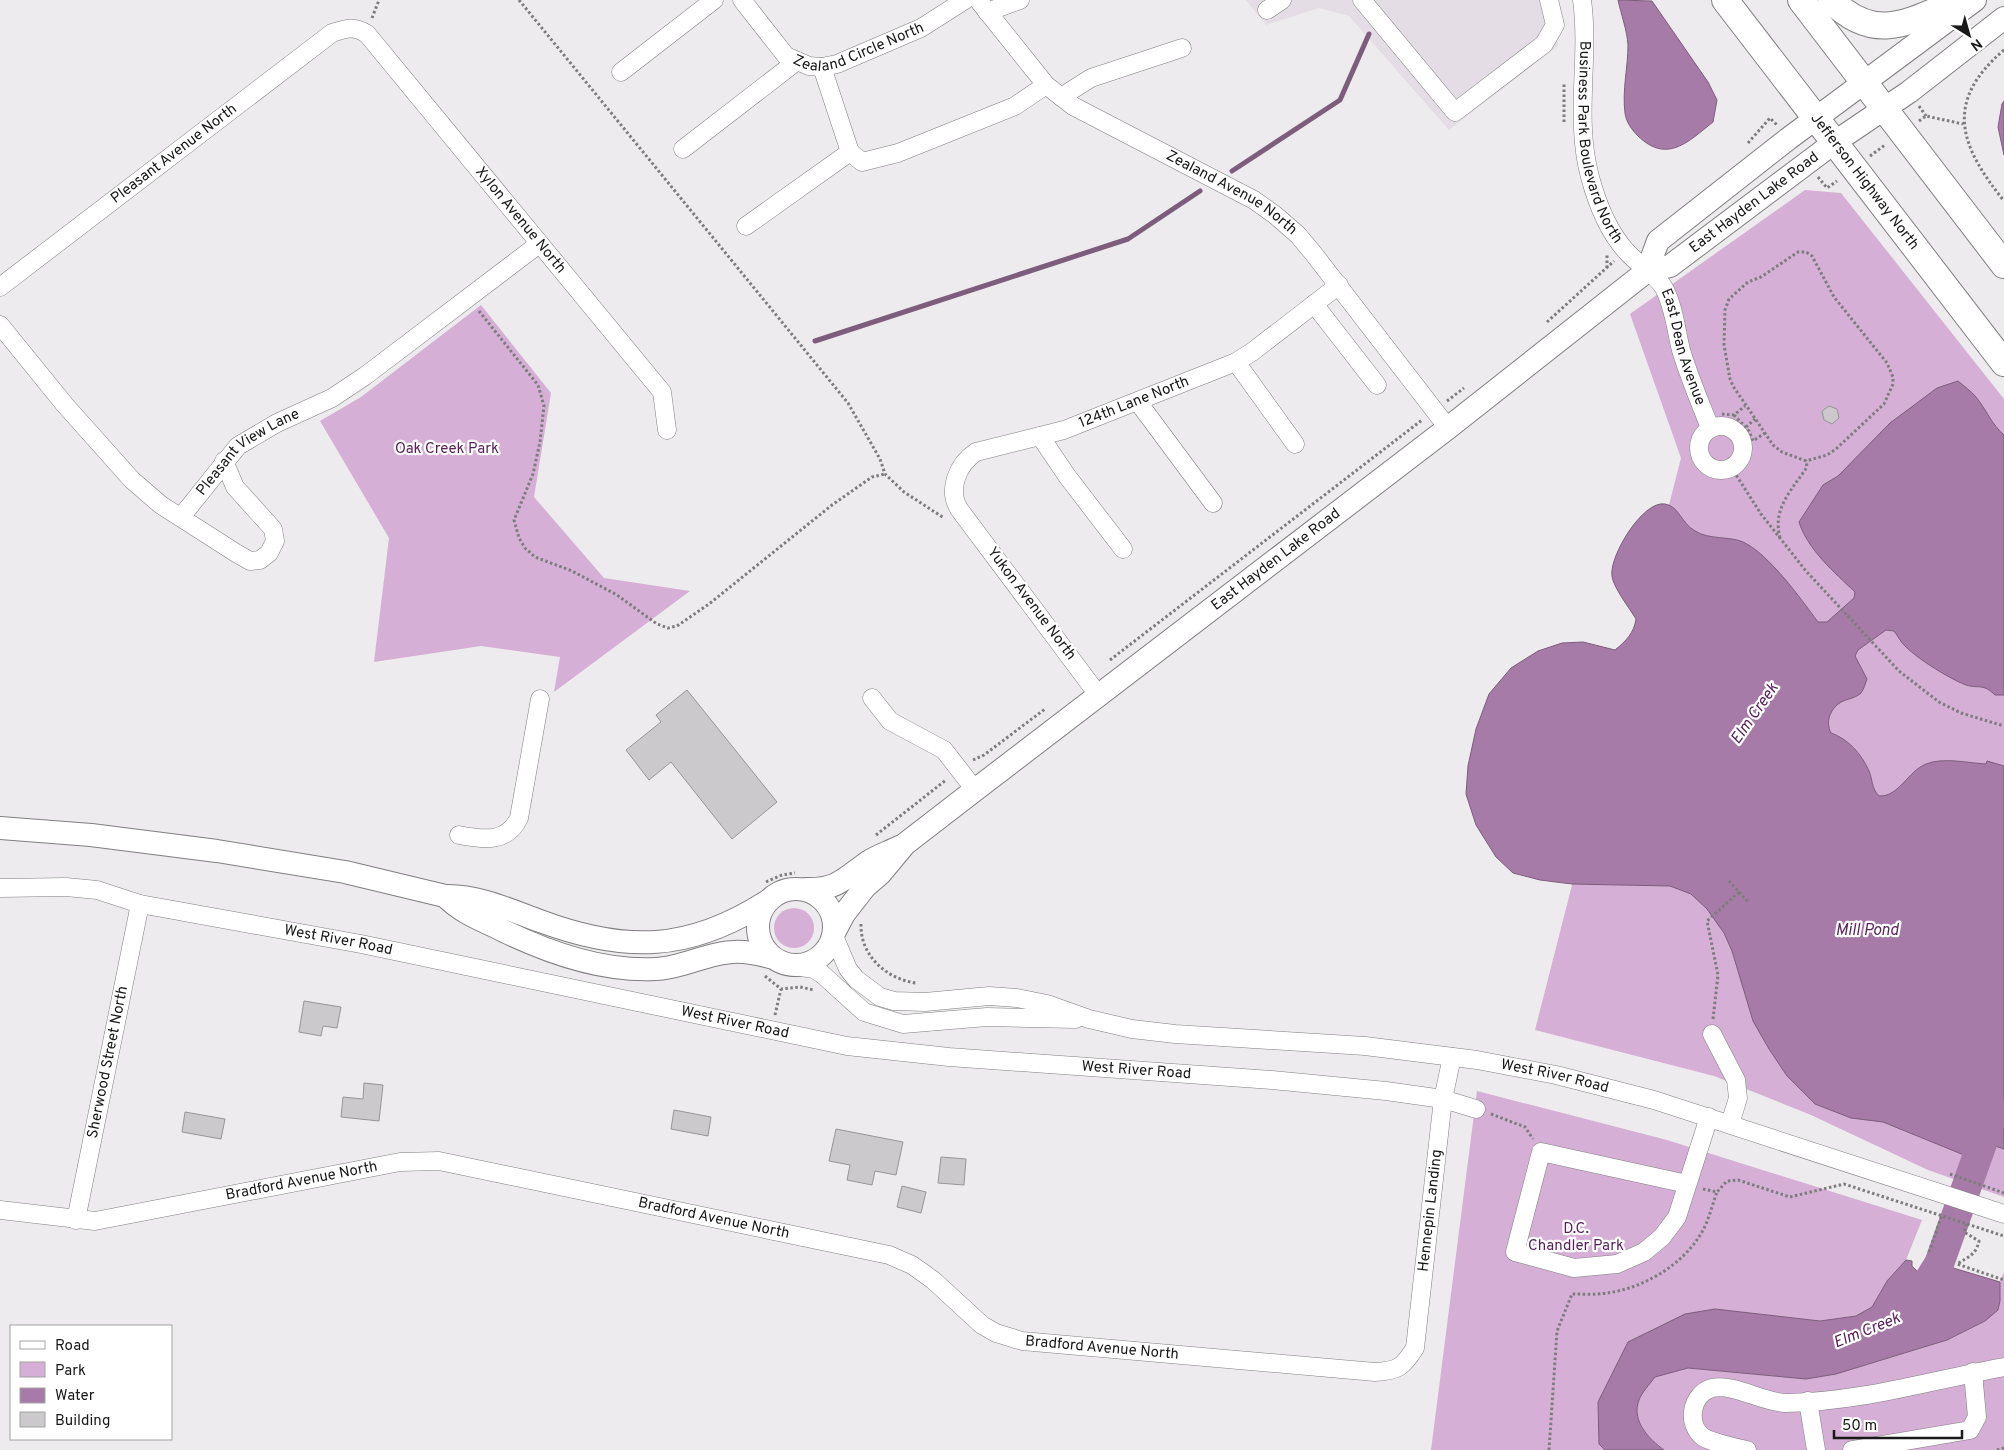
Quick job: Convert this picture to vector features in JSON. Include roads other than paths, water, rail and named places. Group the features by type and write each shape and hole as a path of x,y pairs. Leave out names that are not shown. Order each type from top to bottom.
{"highway":[{"name":"Jefferson Highway North","path":"1725,0 2004,363"},
{"path":"1801,0 2004,265"},
{"path":"1831,0 1846,15 1873,26 1896,25 1961,0"}],"main road":[{"name":"East Hayden Lake Road","path":"1647,271 1658,241 1975,0"},
{"name":"East Hayden Lake Road","path":"803,881 832,887 850,877 870,861 905,844 1448,428 1647,271 1670,266 1835,142 1884,110 2004,18"},
{"path":"0,828 91,835 217,851 345,872 445,896 475,899 593,938 619,942 647,943 706,933 732,922 765,893 786,890 803,881 825,901 831,911 834,934 822,955 811,962 795,966 781,964 766,965 752,952 731,952 675,967 633,969 593,963 525,941 459,910 445,896"},
{"name":"East Hayden Lake Road","path":"834,934 844,914 865,887 880,874 905,844"},
{"path":"765,893 758,920 758,931 766,965"}],"street":[{"path":"621,72 714,0"},
{"name":"Zealand Circle North","path":"742,0 786,56 809,66 822,67 837,64 921,28 965,0"},
{"path":"983,6 1020,0"},
{"path":"1267,10 1282,0"},
{"path":"1362,0 1455,112 1544,44 1554,25 1549,0"},
{"name":"Business Park Boulevard North","path":"1582,0 1584,48 1582,124 1584,152 1590,179 1604,216 1613,233 1625,251 1647,271"},
{"name":"Zealand Avenue North","path":"983,6 1046,85 1061,97 1090,117 1254,200 1298,235 1339,285 1448,428"},
{"name":"Xylon Avenue North","path":"350,27 358,28 368,34 662,392 667,430"},
{"name":"Pleasant Avenue North","path":"0,287 332,33 350,27"},
{"path":"1061,97 1091,78 1182,48"},
{"path":"683,149 798,61"},
{"path":"822,67 850,152 862,162 898,153 1015,106 1046,85"},
{"path":"746,226 850,152"},
{"name":"Pleasant View Lane","path":"181,517 224,460 238,446 258,433 332,398 469,298 539,244"},
{"name":"East Dean Avenue","path":"1647,271 1663,286 1669,301 1682,352 1710,428"},
{"name":"124th Lane North","path":"962,513 955,502 953,493 956,479 966,459 991,447 1040,436 1138,402 1236,362 1339,285"},
{"path":"1314,304 1377,385"},
{"path":"0,325 65,405 132,480 181,517 250,561 260,560 269,553 275,540 273,529 253,510 235,487 224,460"},
{"path":"1236,362 1295,444"},
{"path":"1138,402 1213,503"},
{"path":"1725,426 1738,434 1742,448 1741,456 1731,467 1718,470 1711,468 1701,458 1699,445 1705,432 1710,428 1725,426"},
{"path":"1040,436 1067,476 1123,549"},
{"name":"Yukon Avenue North","path":"962,513 1098,696"},
{"path":"872,698 890,721 944,750 975,790"},
{"path":"459,836 476,839 493,838 507,835 515,827 519,818 540,699"},
{"name":"West River Road","path":"0,888 66,887 97,890 140,904 361,944 846,1046 892,1052 1272,1080 1386,1091 1443,1100 1476,1109"},
{"name":"Sherwood Street North","path":"76,1220 140,904"},
{"name":"West River Road","path":"834,934 848,969 856,979 873,993 894,1001 925,1002 989,996 1047,1004 1089,1019 1132,1029 1175,1034 1365,1046 1452,1057 1556,1075 1710,1117 2004,1214"},
{"name":"West River Road","path":"795,966 814,969 822,974 864,1012 903,1024 986,1017 1089,1019"},
{"path":"1712,1034 1736,1080 1738,1098 1730,1124"},
{"name":"Hennepin Landing","path":"1406,1363 1415,1348 1443,1100 1452,1057"},
{"path":"1687,1184 1541,1152 1516,1252 1574,1268 1617,1264 1644,1252 1662,1237 1677,1217 1710,1117"},
{"name":"Bradford Avenue North","path":"0,1210 95,1221 400,1162 439,1161 889,1255 912,1264 933,1280 982,1325 996,1333 1022,1341 1375,1372 1393,1371 1406,1363"},
{"path":"1747,1450 1704,1437 1697,1429 1693,1418 1694,1404 1701,1394 1713,1388 1730,1389 1766,1400 1785,1403 1808,1401 1930,1384 1973,1372 2004,1367"},
{"path":"1852,1450 1970,1430 1977,1417 1973,1372"},
{"path":"1808,1401 1816,1450"}],"water":[{"path":"1618,0 1652,1 1708,82 1717,100 1713,122 1695,137 1677,147 1668,149 1658,148 1649,144 1636,134 1627,120 1624,96 1628,45"},
{"path":"2004,101 2004,155 1998,127"},
{"name":"Mill Pond","path":"1958,381 1976,397 1996,427 2004,435 2004,695 1995,695 1984,688 1966,685 1952,678 1911,652 1894,631 1886,630 1858,650 1855,656 1867,679 1864,687 1856,697 1841,702 1834,708 1828,724 1831,733 1848,743 1862,758 1879,796 1892,792 1920,767 1933,762 1948,761 1986,764 1987,761 2004,766 2004,1149 1971,1138 1964,1155 1883,1122 1851,1118 1815,1104 1787,1076 1769,1049 1753,1021 1732,951 1724,933 1707,909 1691,894 1670,886 1572,884 1540,880 1513,873 1496,857 1476,825 1466,794 1468,766 1476,729 1489,694 1511,668 1538,651 1562,643 1583,642 1615,650 1631,633 1636,619 1615,586 1612,576 1613,567 1616,556 1629,531 1647,511 1656,505 1670,505 1686,524 1695,531 1707,536 1738,540 1753,548 1784,578 1818,622 1827,622 1854,598 1855,592 1815,551 1799,522 1823,485 1838,476 1890,423 1937,388"},
{"path":"1906,1260 1912,1261 1912,1266 1918,1272 1927,1268 1930,1261 2000,1282 1998,1310 1985,1321 1947,1340 1836,1374 1806,1379 1688,1368 1655,1377 1640,1397 1637,1415 1647,1435 1664,1450 1605,1450 1599,1444 1598,1402 1628,1342 1685,1314 1715,1309 1820,1321 1856,1316 1872,1307 1887,1281"}],"waterway":[{"path":"1232,171 1340,100 1369,34"},
{"path":"815,341 1128,239 1200,191"},
{"name":"Elm Creek","path":"1917,1299 1939,1264 1990,1121 1989,1103"}],"park label":[{"name":"Oak Creek Park","path":"447,449"},
{"name":"D.C. Chandler Park","path":"1576,1238"}]}
